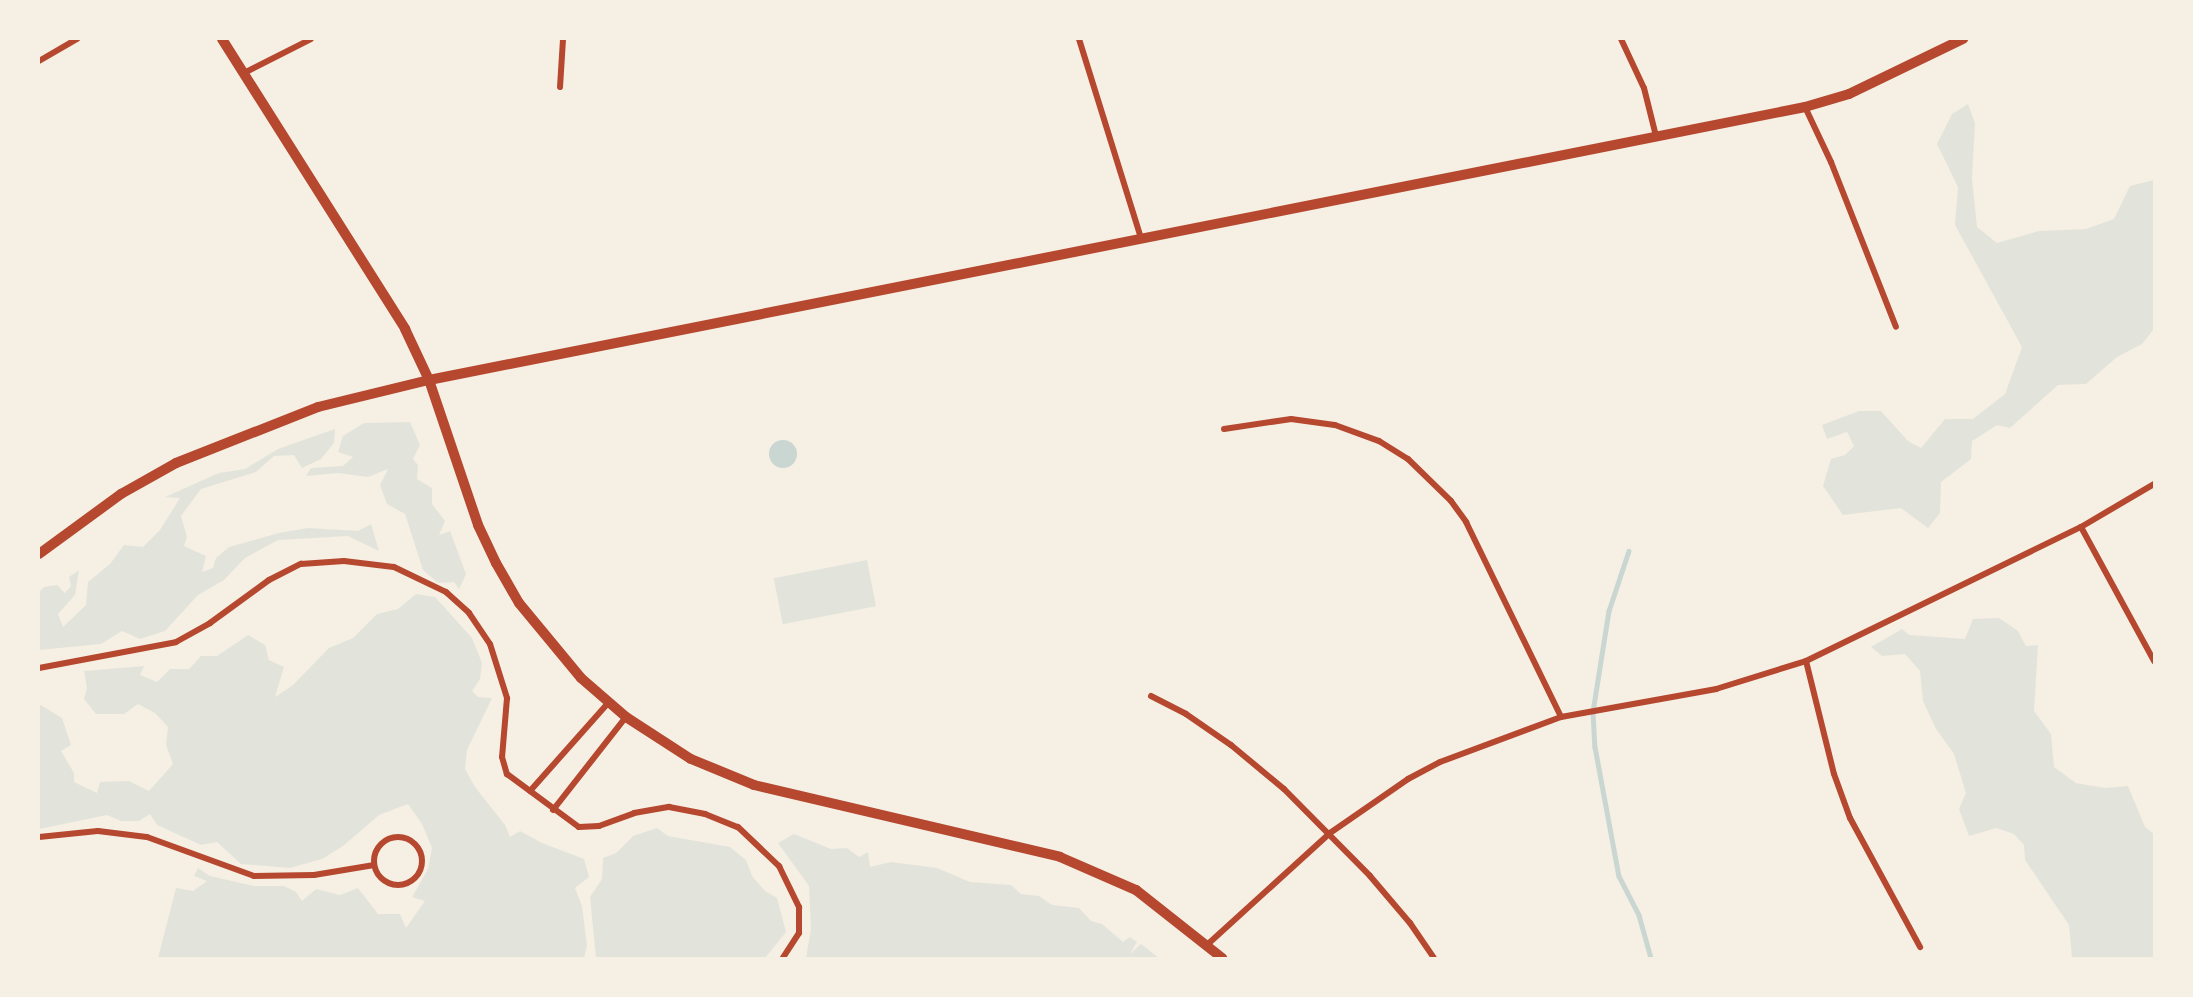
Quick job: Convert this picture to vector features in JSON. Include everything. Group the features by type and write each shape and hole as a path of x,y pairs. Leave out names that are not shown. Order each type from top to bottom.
{"street":[{"path":"39,61 77,39"},
{"path":"222,39 390,303 429,380 478,525 519,603 557,654 609,702 626,717 691,759 754,785 1060,857 1136,890 1208,944 1222,958"},
{"path":"244,73 311,39"},
{"path":"560,87 563,39"},
{"path":"1079,39 1141,238"},
{"path":"1621,39 1644,88 1656,135"},
{"path":"39,554 121,494 176,462 277,420 429,380 1805,107 1849,94 1958,40"},
{"path":"1805,107 1831,162 1896,327"},
{"path":"1224,429 1291,419 1335,425 1379,441 1408,459 1451,501 1466,522 1561,717"},
{"path":"1208,944 1330,833 1432,766 1506,735 1561,717 1716,689 1806,662 2081,527 2154,484"},
{"path":"2081,527 2154,661"},
{"path":"39,668 176,642 210,623 269,580 301,564 344,561 394,567 446,592 480,626 498,661 507,698 503,766 572,824 589,829 634,813 669,807 705,814 738,827 779,866 799,907 799,933 783,958"},
{"path":"1806,662 1834,774 1850,818 1920,946"},
{"path":"1151,696 1186,714 1231,745 1330,833 1410,923 1434,958"},
{"path":"530,791 609,702"},
{"path":"554,810 626,717"},
{"path":"39,837 89,831 147,837 255,876 314,875 374,865"},
{"path":"396,836 411,840 421,853 421,868 404,884 382,879 374,865 376,849 396,836"}],"shaded area":[{"path":"1968,104 1975,123 1972,179 1977,227 1997,243 2039,231 2086,229 2114,219 2130,186 2154,180 2154,329 2142,344 2117,357 2086,384 2058,385 2010,428 1997,425 1972,441 1971,459 1941,482 1940,513 1928,528 1901,508 1843,515 1823,486 1831,459 1845,455 1854,446 1847,432 1827,439 1822,425 1859,411 1881,411 1908,441 1921,448 1945,419 1973,419 2005,394 2022,347 1955,225 1958,187 1937,144 1952,114"},
{"path":"410,422 420,445 413,459 418,465 417,479 432,488 432,504 445,521 439,535 450,531 466,574 459,589 454,582 438,583 423,570 405,514 387,504 380,485 388,469 368,477 338,473 306,476 311,468 343,466 353,457 338,452 343,436 364,423"},
{"path":"335,429 334,443 321,459 302,468 294,455 274,456 256,472 201,489 181,516 187,537 184,546 206,556 202,572 213,568 216,558 229,547 279,533 308,528 358,531 371,524 379,551 348,536 278,540 245,558 224,580 198,595 165,631 140,639 122,631 101,644 39,650 39,592 44,587 57,585 65,593 71,586 69,577 79,570 75,595 58,614 63,627 86,605 88,582 110,564 124,545 143,547 160,530 180,498 165,497 219,473 245,469 278,449"},
{"path":"783,440 793,444 797,454 793,464 783,468 773,464 769,454 773,444"},
{"path":"867,560 876,606 783,624 774,578"},
{"path":"416,594 435,597 472,638 482,663 480,679 472,691 478,697 492,698 467,750 465,769 475,787 505,825 510,837 520,831 542,843 584,859 589,877 575,888 582,906 587,946 584,958 158,958 176,888 193,891 207,881 194,876 198,868 210,876 254,886 284,886 296,892 302,901 316,889 340,895 358,888 378,914 400,914 406,928 425,901 412,897 428,869 432,848 422,824 408,804 379,815 343,846 322,859 290,868 241,864 217,842 201,845 157,825 150,814 139,821 121,821 107,815 39,829 39,704 62,718 71,745 61,751 74,773 74,782 97,793 100,782 129,781 149,791 173,764 166,745 168,727 155,713 138,704 124,714 96,714 84,699 87,688 84,671 144,666 140,675 157,682 170,669 189,669 201,656 217,656 248,635 265,645 269,660 284,667 275,697 293,685 329,648 353,638 377,614 398,609"},
{"path":"1999,618 2018,631 2026,646 2038,645 2034,711 2051,734 2054,767 2076,783 2105,788 2128,786 2145,827 2154,834 2154,958 2072,958 2069,925 2025,860 2024,845 2014,834 1996,828 1969,836 1959,809 1966,793 1954,754 1936,729 1923,701 1920,671 1905,654 1882,656 1871,647 1902,629 1909,635 1965,639 1973,619"},
{"path":"657,828 668,836 730,847 746,860 752,876 765,891 777,898 786,932 765,958 596,958 590,897 602,879 603,858 616,853 633,836"},
{"path":"794,834 831,849 847,848 859,857 868,852 870,867 891,862 937,868 970,882 1011,885 1021,894 1039,896 1052,905 1079,908 1091,921 1102,924 1123,942 1130,937 1137,942 1130,954 1141,944 1159,958 806,958 811,929 809,886 778,843"}],"waterway":[{"path":"1629,551 1609,611 1593,712 1595,747 1619,876 1639,915 1651,958"}]}
